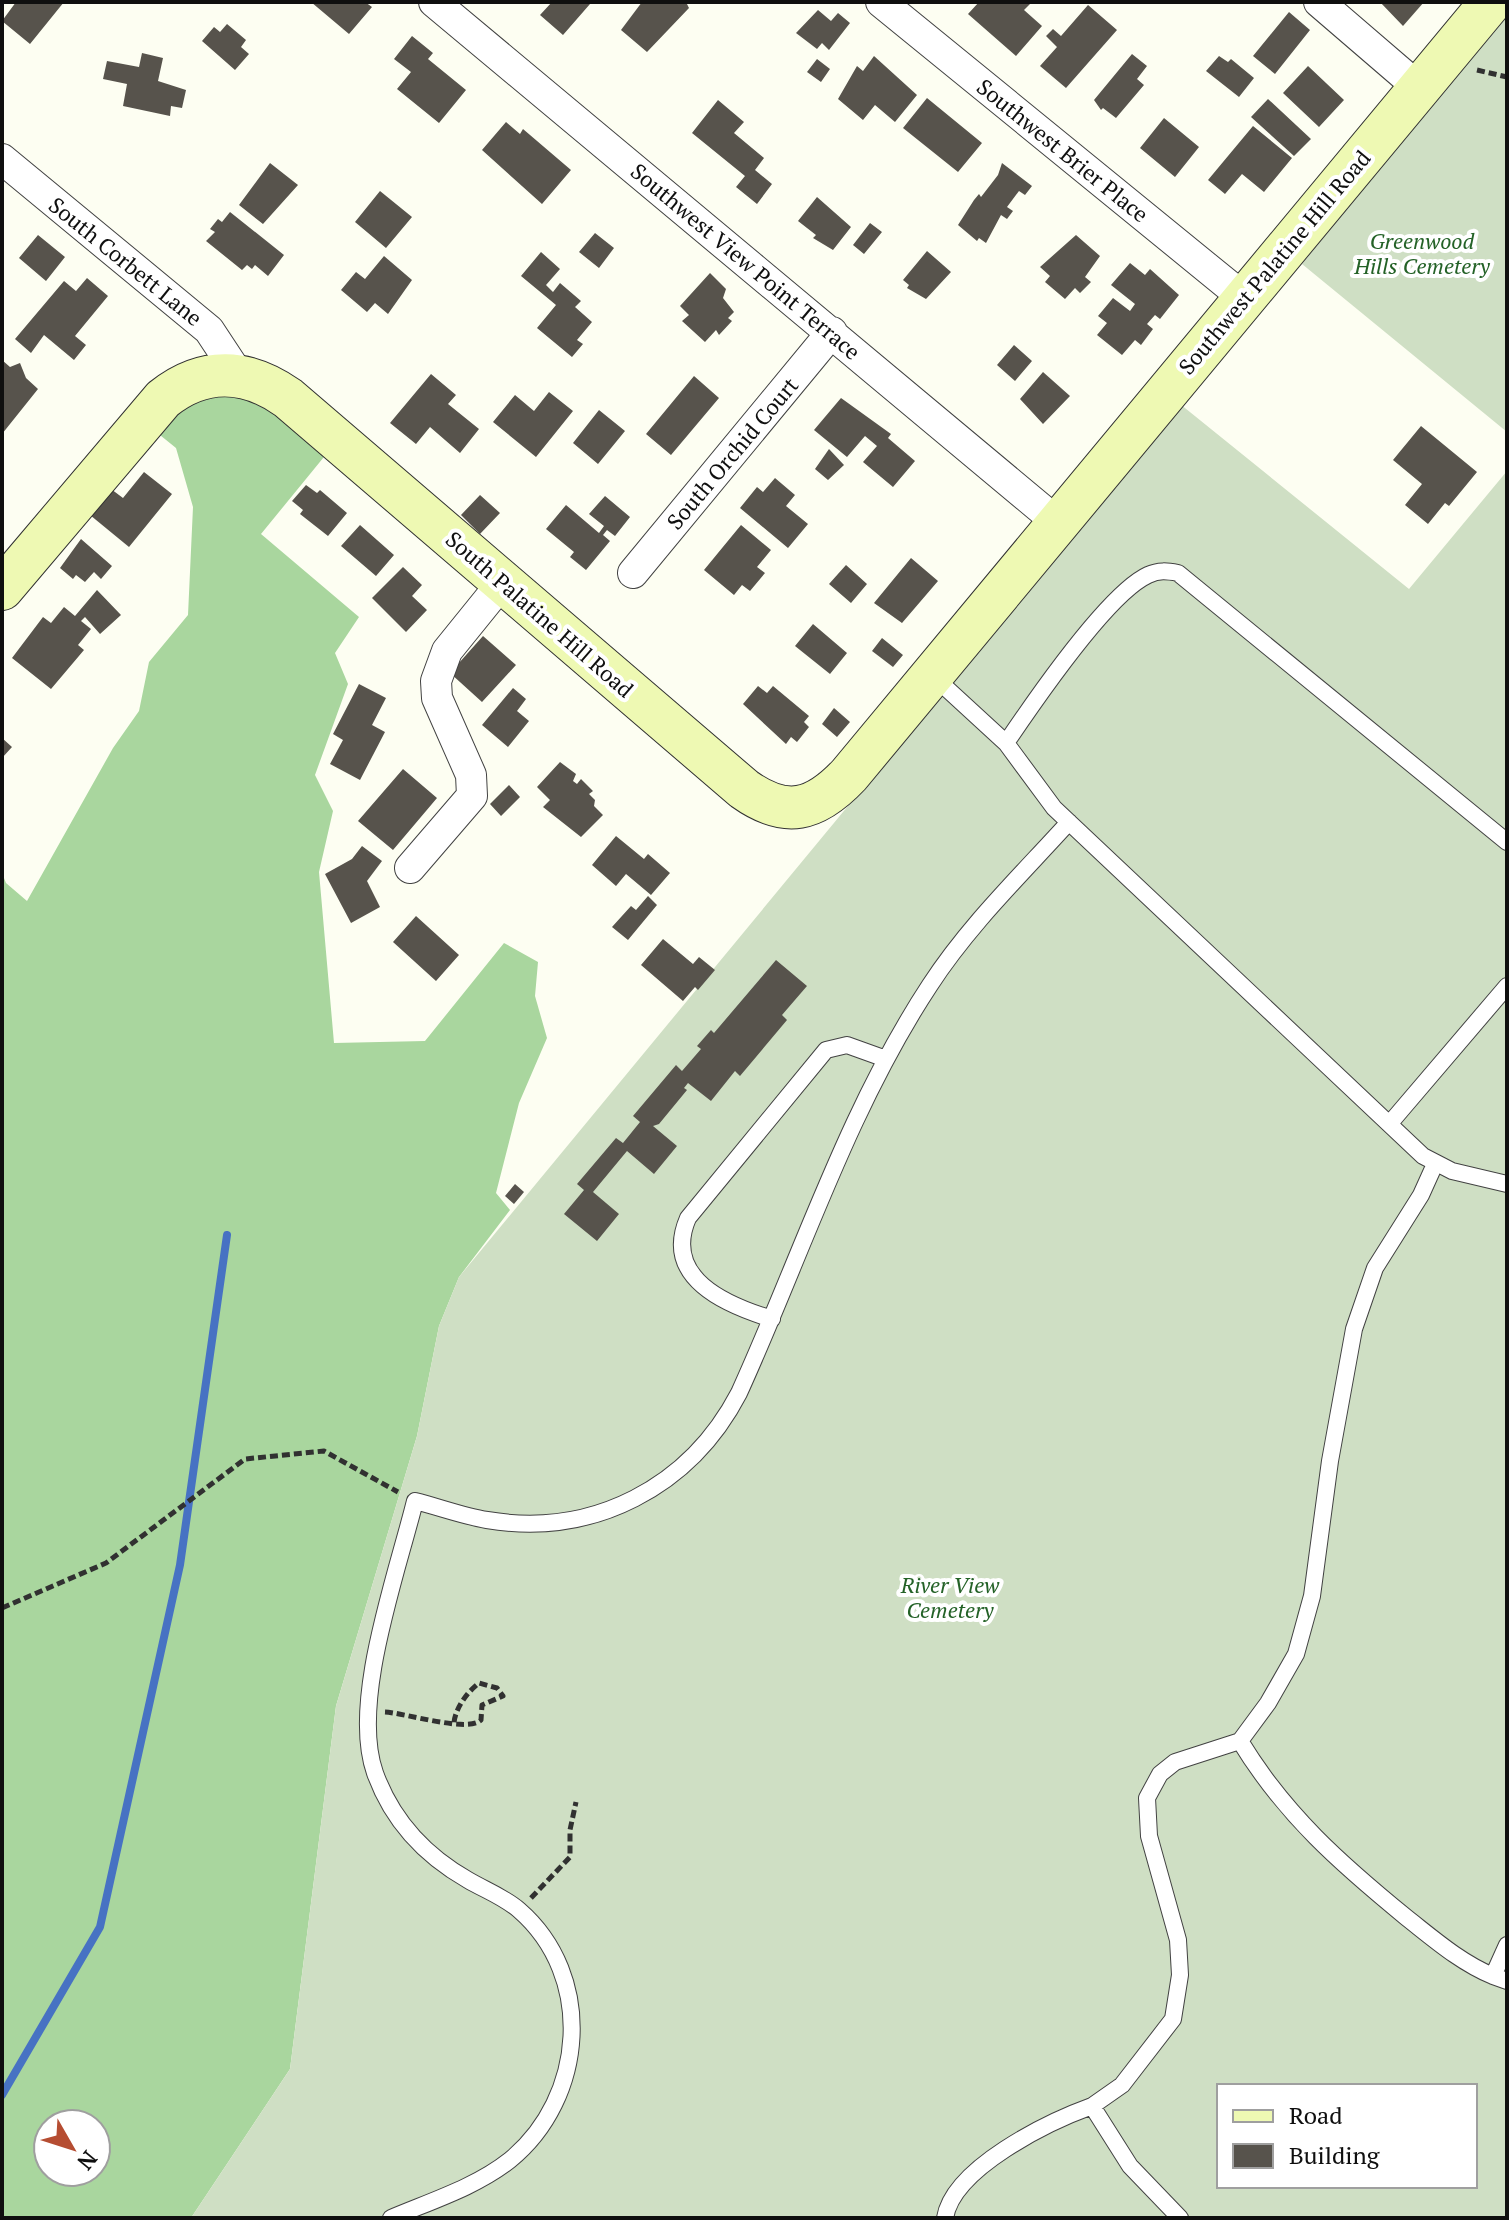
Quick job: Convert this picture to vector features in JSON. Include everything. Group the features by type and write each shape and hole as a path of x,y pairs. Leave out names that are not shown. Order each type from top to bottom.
{"street":[{"name":"Southwest View Point Terrace","path":"434,2 1057,522"},
{"name":"Southwest Brier Place","path":"881,2 1244,298"},
{"path":"1319,2 1419,88"},
{"name":"Southwest Palatine Hill Road","path":"1057,522 1491,2"},
{"name":"South Corbett Lane","path":"2,159 209,330 238,374"},
{"name":"South Orchid Court","path":"633,573 832,332"},
{"name":"South Palatine Hill Road","path":"2,589 163,399 195,380 238,374 274,388 288,398 744,789 773,806 808,806 839,786 1057,522"},
{"path":"410,868 472,796 471,775 437,698 436,681 447,651 502,583"}],"lane":[{"path":"1006,743 1043,688 1118,598 1148,575 1161,570 1178,573 1507,842"},
{"path":"931,675 1006,743 1041,793 1069,822 1435,1164 1507,1184"},
{"path":"391,2218 488,2176 529,2142 553,2109 572,2054 569,1999 555,1956 521,1912 430,1854 395,1815 374,1770 368,1747 368,1711 415,1501 486,1520 522,1524 586,1517 640,1498 686,1465 713,1437 739,1393 820,1199 886,1059 931,982 965,937 1069,822"},
{"path":"1391,1122 1507,986"},
{"path":"772,1319 716,1297 697,1282 684,1261 682,1231 688,1218 826,1050 847,1045 886,1059"},
{"path":"945,2218 947,2203 972,2176 1053,2120 1092,2106 1122,2085 1173,2019 1178,2007 1178,1940 1149,1836 1146,1815 1151,1786 1175,1762 1240,1741 1296,1654 1312,1596 1330,1461 1354,1329 1375,1268 1421,1195 1435,1164"},
{"path":"1240,1741 1270,1788 1328,1854 1455,1956 1500,1978 1507,1945"},
{"path":"1092,2106 1130,2166 1180,2218"}],"path":[{"path":"2,1608 106,1563 245,1459 324,1451 415,1501"},
{"path":"368,1711 408,1713 454,1723 478,1724 482,1705 503,1696 497,1688 479,1683 469,1691 455,1714 454,1723"},
{"path":"521,1912 570,1857 570,1830 576,1802"}],"green space":[{"name":"Greenwood Hills Cemetery","path":"1507,12 1507,432 1302,264"},
{"path":"248,392 328,452 261,534 359,617 335,653 348,684 315,775 333,811 319,872 334,1043 425,1041 504,943 538,962 535,996 547,1038 519,1103 496,1193 510,1210 459,1277 439,1326 417,1436 336,1706 290,2069 191,2218 2,2218 2,873 6,883 27,901 113,748 139,711 149,662 188,615 193,507 176,448 150,427 181,399"},
{"name":"River View Cemetery","path":"1180,404 1409,589 1507,471 1507,2218 191,2218 290,2069 336,1706 417,1436 439,1326 459,1277"}],"building":[{"path":"16,2 64,2 30,44 2,21"},
{"path":"311,2 365,2 372,7 349,34"},
{"path":"552,2 590,4 563,35 540,15"},
{"path":"642,2 686,2 689,8 647,52 621,30"},
{"path":"979,2 1032,2 1024,10 1042,26 1016,56 968,14"},
{"path":"1380,2 1424,2 1403,26"},
{"path":"1088,5 1117,30 1066,88 1040,66 1057,47 1046,36 1053,29 1061,36"},
{"path":"818,10 831,21 838,13 850,23 829,50 822,43 817,49 796,33"},
{"path":"1289,12 1310,30 1275,74 1253,56"},
{"path":"227,24 246,40 241,47 249,54 235,70 202,41 214,27 220,32"},
{"path":"412,36 433,53 428,59 466,90 439,123 397,89 411,72 394,59"},
{"path":"142,53 163,58 158,81 186,90 182,108 171,106 170,116 123,106 127,84 103,79 107,61 139,67"},
{"path":"1132,54 1147,66 1137,79 1144,85 1116,118 1103,108 1101,110 1094,100"},
{"path":"874,56 917,95 895,122 875,105 863,120 838,99 857,66 863,71"},
{"path":"1219,56 1228,62 1231,59 1254,78 1239,97 1206,71"},
{"path":"817,59 830,69 821,82 807,72"},
{"path":"1308,66 1344,100 1319,127 1283,93"},
{"path":"927,98 982,143 958,172 903,128"},
{"path":"1268,99 1311,139 1294,156 1251,117"},
{"path":"718,100 744,122 734,133 764,158 755,170 772,184 757,204 736,187 745,176 692,133"},
{"path":"1164,118 1199,147 1175,177 1140,148"},
{"path":"506,122 520,134 523,129 571,170 542,204 482,150"},
{"path":"1253,126 1292,158 1264,192 1242,174 1225,194 1208,180"},
{"path":"270,163 298,185 263,224 239,205"},
{"path":"1002,163 1032,186 1025,195 1019,191 1007,207 1013,211 1007,219 1001,215 986,243 979,238 977,241 958,225 974,200 979,194 981,197 998,175"},
{"path":"380,191 412,217 386,248 355,222"},
{"path":"817,197 851,227 833,250 813,238 816,235 798,221"},
{"path":"230,212 284,255 268,276 255,265 252,269 247,265 242,270 206,241 215,232 210,229 218,219 222,222"},
{"path":"870,223 882,232 864,254 853,245"},
{"path":"595,233 614,248 599,268 579,252"},
{"path":"38,235 65,257 46,281 19,258"},
{"path":"1076,235 1100,256 1085,277 1091,282 1080,293 1075,288 1065,299 1045,282 1050,276 1040,267"},
{"path":"927,251 951,272 926,299 907,288 909,285 903,280"},
{"path":"541,252 560,269 546,285 553,292 560,283 581,301 575,307 592,322 577,340 583,344 572,357 537,328 556,305 521,276"},
{"path":"384,256 412,280 388,314 375,303 367,312 341,290 356,272 365,279"},
{"path":"1130,263 1145,275 1150,269 1179,295 1160,319 1155,315 1147,324 1153,329 1141,345 1135,340 1122,355 1097,335 1107,323 1098,316 1113,298 1130,311 1135,304 1111,285"},
{"path":"710,273 726,289 723,298 734,312 728,318 732,321 719,335 716,330 705,342 682,321 689,315 680,306"},
{"path":"87,278 108,296 75,336 86,345 74,360 44,335 31,353 15,339 64,281 76,291"},
{"path":"1014,345 1032,361 1015,381 997,365"},
{"path":"2,360 10,367 20,363 26,378 38,389 2,434"},
{"path":"1043,372 1070,396 1043,424 1020,399"},
{"path":"431,374 456,395 448,404 479,429 460,453 430,427 416,444 390,423"},
{"path":"694,376 719,398 671,455 646,434"},
{"path":"549,392 573,411 536,457 493,422 515,395 534,411"},
{"path":"841,398 891,434 888,438 915,461 893,487 863,462 877,446 865,436 847,457 814,430"},
{"path":"599,410 625,431 598,464 573,443"},
{"path":"1421,426 1477,472 1449,506 1445,503 1428,524 1405,505 1422,484 1393,460"},
{"path":"829,449 844,465 828,480 815,469"},
{"path":"144,472 172,494 129,547 90,515 111,489 123,498"},
{"path":"775,478 795,495 786,506 808,524 788,548 740,508 757,487 763,492"},
{"path":"306,485 317,493 320,490 347,513 328,536 300,514 303,510 292,501"},
{"path":"480,495 500,513 480,534 461,515"},
{"path":"605,496 630,517 615,536 607,530 603,535 610,541 586,570 570,557 574,552 546,529 566,505 599,533 604,526 589,514"},
{"path":"360,525 394,555 376,576 341,546"},
{"path":"741,525 771,550 757,567 765,573 750,591 742,585 734,595 704,570"},
{"path":"81,539 112,566 101,579 94,572 85,582 76,575 73,579 60,568"},
{"path":"911,558 938,581 902,623 874,603"},
{"path":"846,565 867,584 851,603 829,584"},
{"path":"403,567 422,585 412,596 427,610 406,632 372,598"},
{"path":"97,590 121,615 100,634 85,617 81,621 91,629 78,645 84,650 51,689 12,658 43,617 51,623 64,607 75,616"},
{"path":"813,624 847,653 830,674 795,646"},
{"path":"483,636 516,665 482,702 450,673"},
{"path":"882,638 903,655 893,667 872,651"},
{"path":"359,684 386,698 372,725 385,732 360,780 330,764 343,740 333,734"},
{"path":"758,686 767,693 773,686 809,716 804,722 809,727 797,742 791,737 786,744 743,704"},
{"path":"513,688 526,699 517,711 529,721 508,747 482,725"},
{"path":"834,708 850,722 837,737 822,724"},
{"path":"2,738 12,747 2,758"},
{"path":"560,762 576,774 573,781 577,784 581,779 593,791 589,794 595,800 594,806 603,815 581,837 543,807 550,800 537,787"},
{"path":"403,769 437,798 393,850 358,821"},
{"path":"509,785 520,797 501,816 490,804"},
{"path":"616,836 644,859 648,854 670,873 651,895 626,874 616,886 592,865"},
{"path":"362,846 382,861 367,881 380,907 351,923 325,874 352,859"},
{"path":"648,896 657,905 628,940 612,927 631,906 636,910"},
{"path":"416,916 459,955 436,981 393,942"},
{"path":"663,939 693,964 699,957 715,970 698,990 695,987 683,1001 641,965"},
{"path":"776,960 807,986 782,1015 787,1020 740,1076 735,1071 711,1101 688,1083 684,1088 687,1090 659,1124 653,1126 677,1146 654,1174 627,1151 593,1192 619,1214 597,1241 564,1214 584,1190 577,1184 616,1138 623,1143 640,1122 633,1116 676,1065 682,1071 701,1049 697,1046 711,1030 714,1033"},
{"path":"515,1184 524,1192 514,1204 505,1196"}],"waterway":[{"path":"2,2095 100,1927 180,1565 227,1235"}]}
